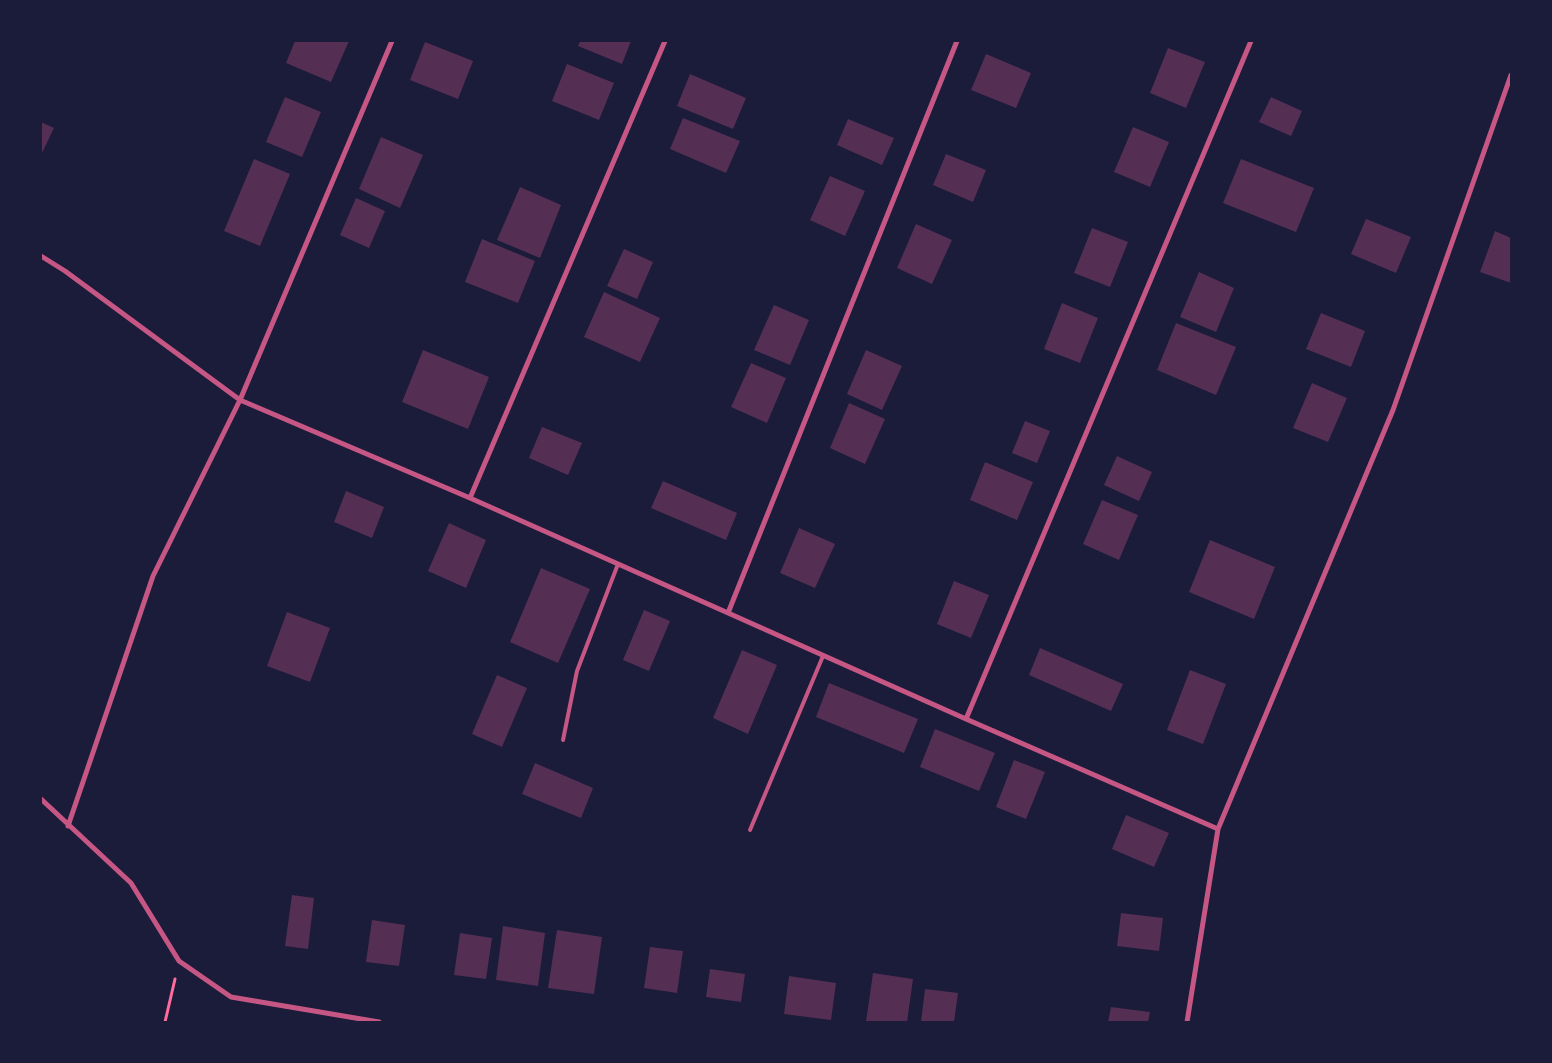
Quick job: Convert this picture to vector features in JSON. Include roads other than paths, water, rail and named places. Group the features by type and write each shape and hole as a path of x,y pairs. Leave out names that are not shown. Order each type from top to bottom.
{"street":[{"path":"68,826 154,576 240,400 392,41"},
{"path":"470,498 665,41"},
{"path":"728,613 957,41"},
{"path":"966,719 1251,41"},
{"path":"1187,1022 1218,829 1393,410 1511,75"},
{"path":"41,256 65,271 240,400 470,498 823,656 1218,829"},
{"path":"41,799 131,883 178,961 231,997 379,1022"}],"lane":[{"path":"563,740 577,671 618,564"},
{"path":"750,830 823,656"}]}
